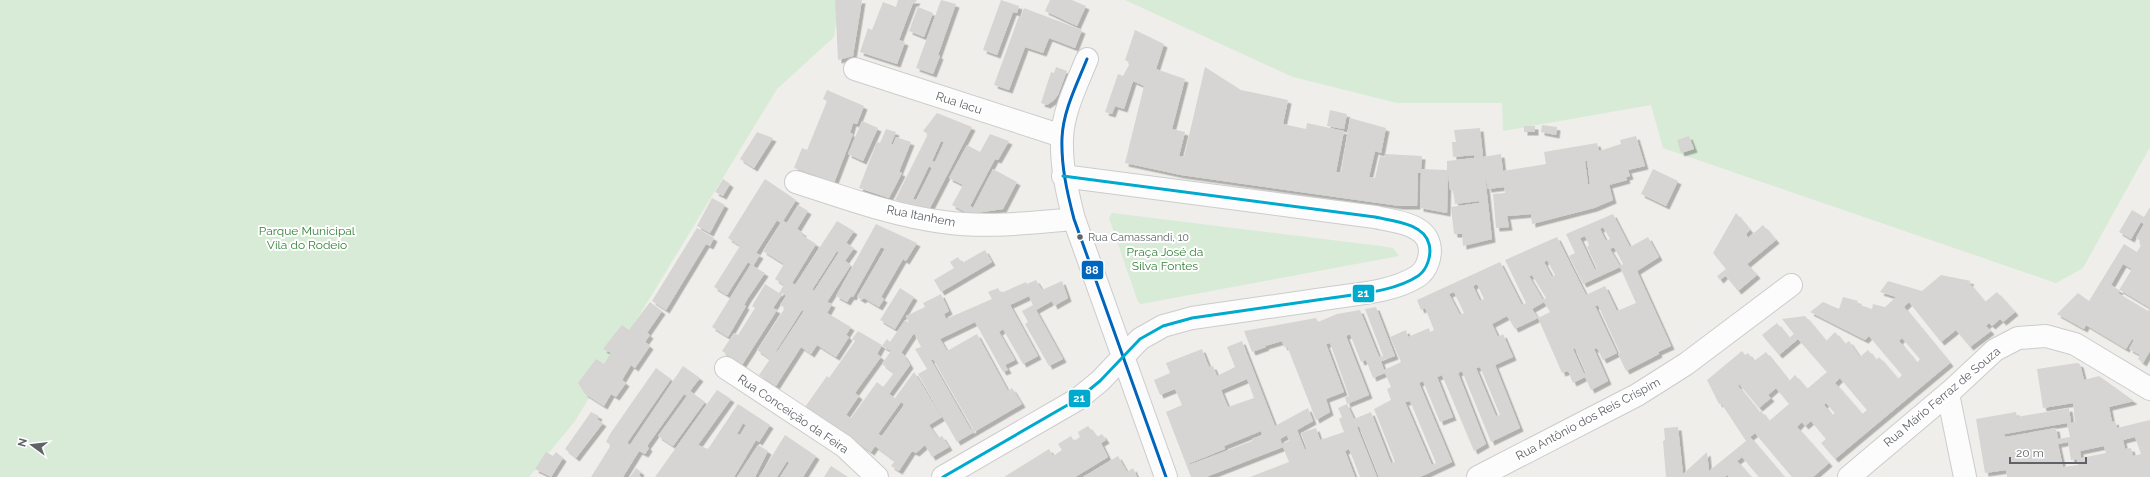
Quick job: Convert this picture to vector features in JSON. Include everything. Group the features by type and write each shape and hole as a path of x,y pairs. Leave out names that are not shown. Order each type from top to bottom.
{"street":[{"path":"1087,59 1068,107 1062,136 1064,176 1074,219 1166,477"},
{"name":"Rua Iacu","path":"855,69 1062,136"},
{"path":"943,477 1078,399 1100,381 1123,355 1140,339 1163,326 1192,318 1386,289 1418,276 1424,270 1431,252 1429,242 1424,236 1405,223 1375,217 1064,176"},
{"name":"Rua Itanhem","path":"796,182 890,211 942,222 994,224 1074,219"},
{"name":"Rua Antônio dos Reis Crispim","path":"1478,477 1637,395 1686,364 1791,285"},
{"name":"Rua Mário Ferraz de Souza","path":"1849,477 1948,394 1995,350 2018,338 2046,336 2075,344 2150,389"},
{"name":"Rua Conceição da Feira","path":"726,368 844,446 877,477"},
{"path":"1948,394 1965,477"}],"green space":[{"name":"Parque Municipal Vila do Rodeio","path":"0,0 839,0 834,37 777,89 575,421 529,477 0,477"},
{"path":"1125,0 2150,0 2150,147 2083,268 2056,283 1663,148 1651,105 1503,131 1502,103 1397,103 1293,77"},
{"name":"Praça José da Silva Fontes","path":"1112,213 1381,246 1393,248 1399,256 1141,304 1138,302 1109,218"}],"building":[{"path":"835,0 862,0 853,56 838,60"},
{"path":"898,0 917,0 913,3 899,40 905,42 897,64 860,52 868,28 872,30 883,2 896,7"},
{"path":"941,0 956,4 933,74 916,68"},
{"path":"1001,0 1019,6 1017,13 1013,12 997,55 983,50"},
{"path":"1050,0 1072,0 1086,6 1077,26 1045,11"},
{"path":"918,7 933,13 924,37 909,31"},
{"path":"1024,8 1082,30 1075,48 1049,38 1043,53 1025,47 1009,90 994,85 1019,16 1021,16"},
{"path":"1135,30 1164,44 1156,69 1185,79 1172,129 1185,132 1179,156 1184,157 1205,67 1241,90 1288,100 1283,124 1306,129 1307,123 1344,131 1336,172 1341,172 1350,118 1386,128 1381,153 1375,151 1369,177 1375,178 1380,156 1385,157 1385,154 1422,156 1421,169 1447,170 1447,161 1474,158 1474,155 1453,157 1452,142 1456,142 1454,130 1480,128 1483,157 1501,154 1503,171 1546,164 1544,152 1597,143 1599,151 1621,144 1620,140 1636,136 1645,166 1628,170 1630,176 1626,177 1627,180 1609,185 1613,200 1594,208 1532,224 1531,214 1507,216 1509,227 1496,228 1493,194 1505,193 1504,187 1488,189 1485,176 1492,239 1463,246 1462,234 1454,234 1451,207 1479,203 1479,201 1455,204 1453,190 1450,190 1448,174 1447,213 1420,208 1421,173 1418,173 1417,206 1400,206 1181,175 1125,163 1144,86 1133,81 1124,109 1115,106 1112,114 1105,112 1118,74 1123,76 1130,63 1125,60","holes":["1585,161 1587,161 1590,184 1588,184"]},
{"path":"1056,67 1067,71 1058,95 1047,105 1041,103 1051,72 1054,73"},
{"path":"827,90 864,106 857,124 853,123 850,133 853,134 834,183 816,178 817,176 794,168 802,148 807,150 827,101 823,99"},
{"path":"1330,110 1347,114 1344,129 1327,126"},
{"path":"937,113 972,127 930,208 910,205 895,200 928,134 923,131","holes":["941,141 944,142 935,162 932,161","929,166 932,168 916,200 913,199"]},
{"path":"862,121 878,128 863,161 848,154"},
{"path":"1542,125 1557,127 1556,135 1541,132"},
{"path":"1524,126 1535,126 1535,132 1524,132"},
{"path":"886,129 896,132 891,144 893,145 896,137 911,142 899,172 902,173 889,198 859,188 877,142 880,143"},
{"path":"757,132 773,138 754,168 740,159"},
{"path":"990,134 1009,141 998,160 995,159 970,206 973,208 993,169 1017,182 1003,209 969,214 952,205 963,185 949,178 967,145 980,152"},
{"path":"1689,136 1694,149 1681,153 1677,140"},
{"path":"1653,169 1678,181 1666,206 1641,194"},
{"path":"723,179 730,184 723,196 715,192"},
{"path":"765,179 796,200 783,221 787,223 798,205 808,211 797,229 803,233 802,235 816,244 792,283 795,285 837,221 854,231 846,243 854,248 845,261 851,265 827,302 832,304 827,313 851,327 846,335 849,337 836,357 817,345 811,354 801,347 776,386 759,375 770,359 757,350 785,308 780,305 786,296 783,293 773,308 777,310 742,365 722,351 734,333 738,335 755,308 752,306 765,284 779,293 784,285 775,279 784,264 763,251 781,223 777,220 756,253 760,255 753,266 765,273 748,298 744,305 746,306 728,337 712,327 751,264 748,262 727,295 714,287 740,246 728,238","holes":["837,251 839,252 814,291 812,290","802,310 804,311 777,352 776,351"]},
{"path":"712,198 725,205 710,233 697,226"},
{"path":"2150,207 2150,308 2150,351 2143,363 2138,359 2140,355 2129,349 2134,340 2132,339 2126,349 2086,325 2084,329 2057,314 2078,293 2089,301 2124,244 2137,252 2141,245 2139,244 2141,241 2136,238 2144,224 2141,222 2131,239 2119,232 2132,210 2144,217","holes":["2123,264 2132,269 2119,290 2111,285","2120,290 2150,308 2148,311 2118,293"]},
{"path":"1736,213 1750,230 1746,234 1748,238 1763,225 1776,240 1747,264 1757,275 1738,291 1725,275 1720,280 1717,276 1726,269 1713,253"},
{"path":"1613,214 1630,247 1648,237 1659,257 1637,271 1671,346 1626,371 1618,354 1620,353 1598,305 1595,306 1617,353 1603,360 1597,348 1594,349 1608,381 1591,390 1585,377 1573,383 1568,371 1562,373 1538,318 1515,329 1507,316 1492,324 1498,337 1503,334 1513,357 1495,365 1520,428 1491,442 1462,371 1458,373 1486,444 1474,451 1442,375 1437,377 1453,417 1440,422 1423,381 1419,383 1452,462 1420,477 1379,477 1359,426 1357,427 1377,477 1360,477 1349,449 1345,451 1355,477 1250,477 1289,462 1283,447 1206,477 1191,477 1166,412 1182,405 1175,389 1160,395 1154,380 1170,373 1166,363 1202,349 1209,367 1213,366 1217,376 1235,367 1227,347 1242,341 1275,426 1308,408 1313,421 1297,430 1305,450 1307,449 1301,433 1316,428 1320,440 1344,432 1339,419 1342,417 1338,408 1347,404 1345,397 1349,396 1330,343 1326,344 1344,392 1326,399 1330,412 1316,420 1287,346 1284,347 1282,341 1252,352 1244,331 1316,318 1318,322 1337,314 1360,310 1379,357 1383,356 1365,309 1376,307 1395,356 1381,361 1384,370 1401,362 1390,337 1406,330 1408,337 1429,328 1430,332 1434,330 1425,308 1421,310 1417,300 1500,262 1522,305 1526,303 1505,260 1557,237 1586,295 1605,286 1617,311 1636,303 1620,267 1583,284 1569,256 1575,253 1566,234","holes":["1603,227 1610,239 1606,241 1600,229","1585,236 1589,245 1587,247 1597,268 1595,270 1580,238","1614,247 1623,264 1620,266 1610,249","1547,260 1555,275 1552,277 1544,262","1532,275 1546,298 1543,300 1529,276","1477,284 1484,299 1480,301 1473,286","1454,292 1464,313 1460,315 1449,294","1544,302 1550,312 1538,318 1532,309","1350,334 1361,362 1366,360 1373,378 1385,373 1391,387 1387,389 1391,400 1374,409 1395,462 1391,463 1371,412 1354,419 1347,404 1369,395 1346,336","1575,348 1586,373 1584,374 1573,349","1480,367 1500,415 1496,416 1476,368","1247,379 1254,398 1228,407 1221,390","1410,401 1436,463 1432,465 1405,402","1261,431 1262,435 1252,439 1252,441 1189,465 1188,464 1225,449 1224,446","1287,435 1289,441 1282,444 1280,439"]},
{"path":"876,224 917,243 906,261 903,259 881,297 884,299 879,307 864,298 862,300 857,297 885,249 881,247 853,297 851,296 847,302 836,296"},
{"path":"697,228 714,238 710,246 706,244 666,310 652,301"},
{"path":"985,250 992,262 941,292 934,280 954,268 950,262 958,257 962,263"},
{"path":"1941,275 1971,281 1969,283 1985,302 1997,292 2015,312 2003,322 2000,319 1992,326 1989,323 1986,326 1991,331 1970,347 1956,330 1941,342 1909,302 1904,307 1950,363 1835,459 1821,443 1826,439 1811,421 1805,426 1802,422 1797,427 1829,463 1813,477 1792,477 1755,433 1750,437 1784,477 1759,477 1742,457 1737,461 1751,477 1729,477 1727,475 1725,477 1666,477 1663,441 1665,440 1664,428 1678,427 1683,474 1707,452 1709,471 1746,441 1721,403 1719,404 1707,380 1742,351 1745,355 1748,353 1754,361 1766,352 1789,381 1795,375 1807,389 1827,372 1798,339 1779,355 1762,335 1777,323 1789,338 1794,334 1782,319 1805,316 1826,341 1835,332 1845,344 1849,341 1860,357 1868,350 1876,360 1879,357 1898,379 1902,375 1869,336 1865,340 1810,312 1823,302 1839,309 1843,297 1858,301 1857,304 1872,309 1873,304 1885,307 1896,297 1880,292 1888,281 1922,291","holes":["1902,338 1920,359 1917,363 1899,341","1840,378 1867,410 1862,414 1835,383","1739,384 1759,408 1771,398 1768,395 1776,388 1789,404 1769,421 1761,411 1759,412 1738,386","1826,403 1835,413 1832,415 1824,405"]},
{"path":"1036,280 1042,290 1062,281 1068,298 1054,306 1052,301 1036,310 1063,359 1049,366 1025,324 1028,322 1022,311 1033,305 1029,296 1010,305 1038,356 1023,364 1003,329 999,332 1015,360 1005,365 1008,370 1003,372 975,322 940,339 947,351 977,334 1008,391 1012,388 1022,404 957,442 918,374 927,369 915,349 921,347 914,333 901,353 910,365 889,394 895,398 914,372 942,417 929,425 938,438 942,436 949,447 932,457 925,445 916,453 912,451 899,471 891,466 895,461 875,446 871,452 805,407 827,376 829,378 855,341 852,339 858,331 882,345 877,354 881,357 855,393 859,396 846,415 851,418 877,382 883,387 894,373 882,364 891,351 882,346 887,339 890,342 905,320 909,323 906,316 925,307 923,303 941,294 949,311 944,314 946,319 992,299 988,292 998,288 1001,293 1026,282 1027,284","holes":["933,359 973,429 971,430 931,360","901,402 904,404 902,408 882,436 878,434"]},
{"path":"900,288 914,297 895,329 880,320"},
{"path":"650,302 662,311 647,333 650,335 645,342 650,346 635,368 631,365 622,380 626,383 616,397 611,394 604,406 585,394 578,383 596,359 604,364 611,353 603,349 622,325 629,330"},
{"path":"2077,363 2080,364 2084,380 2099,376 2134,401 2109,407 2112,422 2115,421 2117,428 2150,420 2150,477 2007,477 2006,470 1985,473 1976,419 2016,412 2017,417 2069,408 2071,423 2075,422 2073,403 2043,408 2037,369","holes":["2067,423 2070,437 2058,439 2056,428 2005,437 2005,434","2135,437 2141,454 2133,456 2131,448 2125,449 2123,440","2068,442 2071,460 2077,459 2078,465 2063,467 2058,444","2104,446 2106,453 2081,458 2080,451"]},
{"path":"683,366 700,378 690,391 705,402 673,446 658,436 687,396 684,394 647,446 649,448 645,454 639,451 623,477 591,477 611,445 606,442 610,434 656,368 671,379 627,443 630,445"},
{"path":"717,390 731,399 698,445 708,449 738,404 770,425 759,442 756,440 734,477 655,477","holes":["743,423 746,425 740,435 737,434"]},
{"path":"591,412 599,416 597,419 603,423 576,458 565,449"},
{"path":"1088,426 1097,437 1102,434 1106,440 1101,443 1108,457 1090,468 1075,477 1004,477 1049,449 1053,456 1062,450 1058,444 1071,436 1074,441 1080,437 1078,432"},
{"path":"785,435 816,456 803,477 780,477 789,463 787,461 777,477 759,477"},
{"path":"758,445 768,451 755,477 737,477"},
{"path":"546,452 553,456 556,452 563,458 551,477 535,469"},
{"path":"1118,456 1127,472 1133,468 1137,477 1083,477"},
{"path":"831,466 848,477 824,477"},
{"path":"636,468 641,472 639,475 641,477 630,477"}],"transit line":[{"name":"88","path":"1087,59 1071,98 1063,128 1062,159 1067,189 1074,219 1166,477"},
{"name":"21","path":"943,477 1078,399 1100,381 1140,339 1163,326 1192,318 1360,294 1384,289 1408,282 1418,276 1424,270 1428,262 1430,248 1426,237 1421,231 1414,227 1398,222 1375,217 1063,176"}],"place":[{"name":"Rua Camassandi, 10","path":"1080,237"}]}
